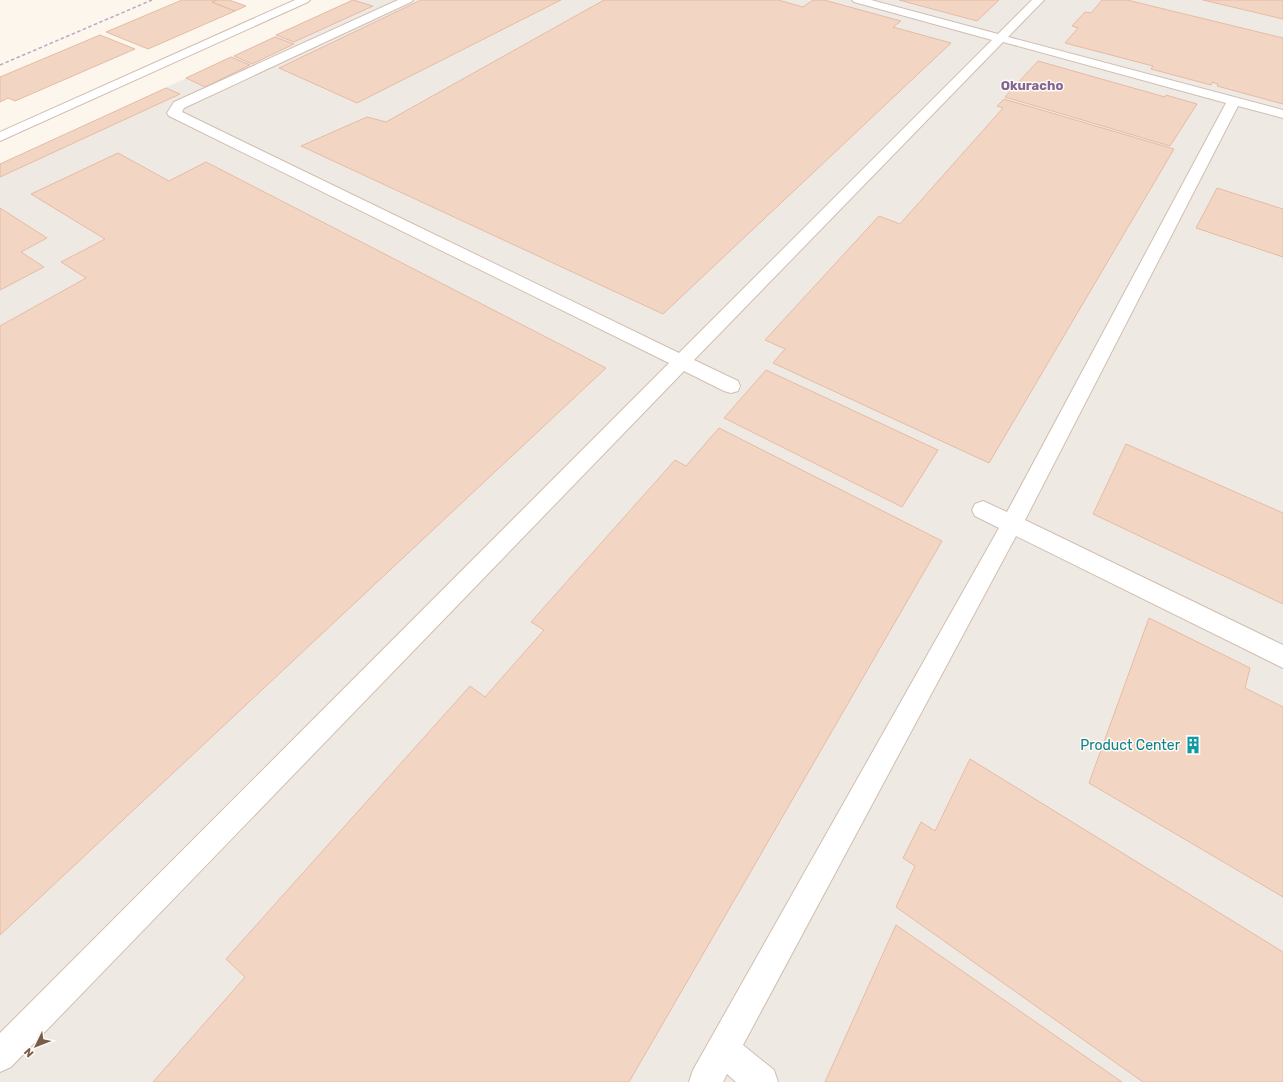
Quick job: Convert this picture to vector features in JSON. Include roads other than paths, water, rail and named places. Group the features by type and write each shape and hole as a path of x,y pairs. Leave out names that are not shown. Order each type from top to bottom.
{"street":[{"path":"0,137 304,0"},
{"path":"407,0 179,105 174,113 731,386"},
{"path":"858,0 1283,114"},
{"path":"0,1056 680,362 1038,0"},
{"path":"705,1082 1012,524 1234,101"},
{"path":"983,510 1283,657"},
{"path":"723,1050 762,1082"}],"railway":[{"path":"0,65 152,0"}],"place":[{"name":"Product Center","path":"1193,745"}],"district":[{"name":"Okuracho","path":"1032,85"}]}
